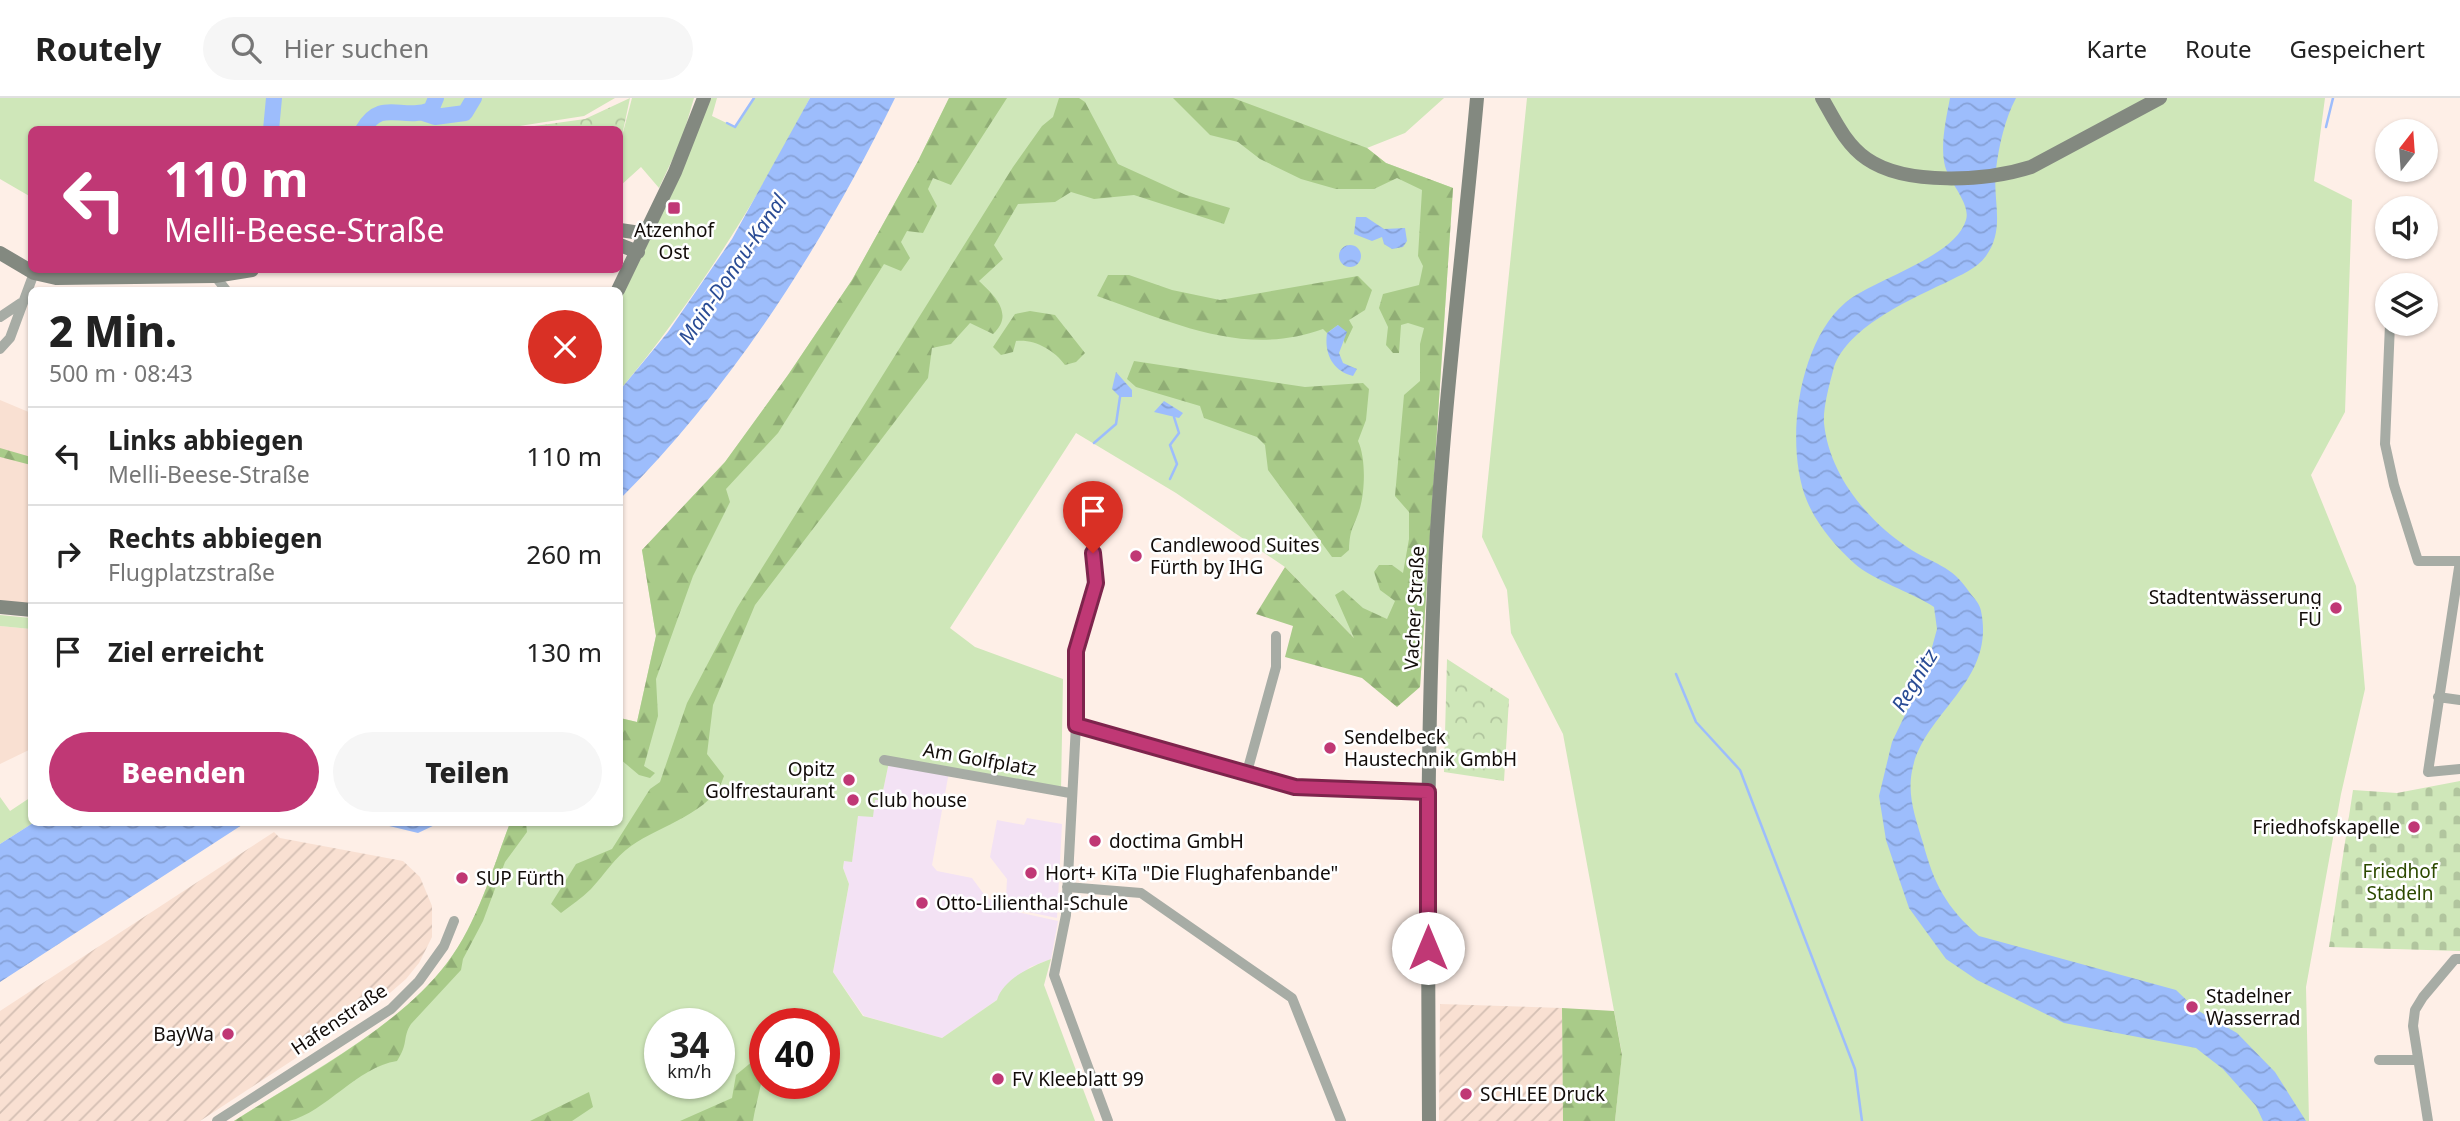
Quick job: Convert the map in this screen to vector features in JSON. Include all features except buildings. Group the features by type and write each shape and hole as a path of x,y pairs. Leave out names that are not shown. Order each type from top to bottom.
{"street":[{"path":"620,287 647,234 696,124 704,98"},
{"name":"Vacher Straße","path":"1429,1121 1428,792 1435,564 1447,394 1477,98"},
{"path":"1822,98 1843,134 1865,158 1888,171 1937,178 2009,174 2051,158 2160,98"},
{"path":"623,230 647,234"},
{"path":"623,246 638,252"},
{"path":"0,253 28,269"},
{"path":"28,287 34,273 56,278 215,276 234,273"},
{"path":"215,276 224,287"},
{"path":"0,349 10,338 28,288"},
{"path":"0,317 22,303"},
{"path":"2390,336 2385,444 2394,485 2418,561 2460,561 2455,621 2438,696 2428,772 2460,769"},
{"path":"1093,553 1096,583 1076,651 1076,725 1070,793 1066,915 1054,975 1108,1121"},
{"path":"0,607 28,610"},
{"path":"1247,772 1276,667 1276,636"},
{"path":"2438,696 2460,700"},
{"path":"1076,725 1295,787 1428,792"},
{"name":"Am Golfplatz","path":"884,760 1070,793"},
{"path":"1066,887 1141,893 1292,998 1341,1121"},
{"name":"Hafenstraße","path":"217,1121 391,1009 419,981 444,946 454,921"},
{"path":"2428,1121 2413,1026 2416,1010 2455,959 2460,958"},
{"path":"2379,1059 2418,1060"}],"shaded area":[{"path":"0,400 28,412 28,610 0,606"},
{"path":"0,626 28,629 28,750 0,764"},
{"name":"Otto-Lilienthal-Schule","path":"889,761 949,772 932,865 937,871 972,878 986,897 1013,911 1058,921 1051,959 1030,967 997,1000 942,1038 864,1016 833,972 849,884 843,868 844,861 852,861 858,816 875,799 881,800"},
{"name":"Hort+ KiTa \"Die Flughafenbande\"","path":"1027,818 1062,824 1057,918 1013,909 1006,898 1007,879 990,857 997,820 1024,825"},
{"path":"274,832 280,838 403,861 420,877 432,906 432,937 419,963 406,979 383,999 343,1024 345,1026 200,1121 0,1121 0,1011"},
{"path":"1440,1004 1562,1008 1563,1121 1439,1121"}],"green space":[{"path":"0,98 615,98 584,116 519,126 28,126 28,195 0,179"},
{"path":"630,98 623,131 623,126 535,126 585,119"},
{"path":"632,98 694,98 682,139 659,188 641,167 623,183 623,132"},
{"path":"704,98 717,98 712,116 735,127 754,98 810,98 723,250 674,321 623,386 621,287"},
{"path":"949,98 1444,98 1405,133 1367,148 1386,163 1453,188 1420,687 1356,640 1285,567 1176,493 1076,433 950,628 975,647 1063,679 1061,791 889,762 881,800 875,800 873,817 858,816 852,862 844,861 843,868 849,884 833,972 863,1016 942,1038 997,1000 1005,986 1019,974 1051,959 1044,985 1095,1121 234,1121 348,1050 403,1009 427,987 447,963 467,930 509,826 623,826 623,719 637,722 656,636 642,550 725,462 852,280 918,161"},
{"path":"949,98 1007,98 951,185 933,178 928,189 937,206 923,233 907,231 901,242 910,258 901,271 884,264 778,433 726,489 730,502 693,576 656,679 658,716 644,766 655,773 650,778 639,775 623,762 623,719 637,722 656,636 642,550 725,462 788,375 852,280 918,161"},
{"path":"1059,98 1079,98 1085,102 1118,164 1186,195 1230,208 1224,224 1134,195 1094,199 1071,192 1055,202 1018,204 994,245 1003,259 979,281 1000,305 1002,319 999,327 993,334 970,323 951,344 932,348 928,378 755,605 713,705 707,754 724,776 718,789 697,809 643,838 625,851 591,889 561,913 551,904 576,864 612,849 650,789 660,782 687,703 737,608 1013,167 1042,126 1053,117"},
{"path":"1173,98 1233,98 1367,148 1386,163 1453,188 1420,687 1397,707 1362,678 1285,657 1293,626 1256,614 1285,567 1354,638 1335,595 1343,590 1363,608 1387,619 1395,601 1380,590 1374,572 1379,565 1392,565 1403,573 1409,539 1409,512 1395,496 1404,395 1420,381 1420,344 1424,328 1408,323 1401,325 1399,353 1393,353 1386,345 1388,327 1379,308 1383,294 1419,285 1423,266 1418,256 1422,190 1397,178 1374,189 1336,189 1301,179 1260,159 1238,142 1210,135"},
{"path":"1527,98 2325,98 2314,181 2352,200 2345,412 2311,475 2356,586 2365,689 2341,794 2306,987 2309,1121 1615,1121 1622,1054 1563,734 1511,633 1507,590 1482,537"},
{"path":"1108,275 1129,275 1172,290 1220,300 1358,276 1372,290 1365,310 1349,320 1353,327 1345,344 1338,325 1327,333 1323,329 1293,337 1265,340 1236,338 1181,326 1097,296"},
{"path":"1030,311 1055,315 1085,353 1076,362 1065,365 1044,347 1016,341 1013,352 1001,355 993,347 1015,314"},
{"path":"1134,361 1305,387 1363,383 1369,389 1366,420 1358,441 1364,483 1362,501 1351,531 1349,550 1341,557 1332,557 1268,470 1265,445 1257,437 1204,418 1200,406 1136,387 1127,379"},
{"path":"0,448 28,456 28,464 0,457"},
{"path":"0,615 28,618 28,629 0,626"},
{"path":"1447,659 1509,699 1504,781 1444,772"},
{"name":"Friedhof Stadeln","path":"2460,781 2460,951 2329,947 2353,790 2397,793"},
{"path":"0,797 10,811 28,799 28,826 0,844"},
{"path":"509,826 526,826 527,832 505,862 483,921 463,959 461,970 411,1024 397,1061 368,1072 303,1116 289,1121 234,1121 348,1050 403,1009 427,987 447,963 467,930"},
{"path":"1562,1008 1614,1011 1622,1055 1615,1121 1563,1121"},
{"path":"749,1064 749,1099 758,1099 753,1121 680,1121 735,1099 736,1075"},
{"path":"589,1092 593,1107 572,1121 530,1121"}],"water":[{"name":"Main-Donau-Kanal","path":"810,98 895,98 838,206 774,310 701,408 623,496 623,386 668,332 732,239"},
{"path":"1950,98 2016,98 2006,123 1997,160 1997,224 1992,245 1982,261 1973,268 1880,317 1850,342 1839,356 1833,371 1824,417 1827,442 1833,460 1852,494 1864,509 1907,547 1956,576 1980,608 1983,636 1978,658 1969,677 1930,731 1919,750 1912,771 1913,807 1927,858 1950,905 1979,936 2176,990 2197,1010 2237,1033 2275,1072 2306,1121 2263,1121 2256,1106 2223,1069 2196,1048 2064,1023 1977,980 1946,959 1909,908 1886,840 1879,796 1892,742 1925,673 1937,629 1934,607 1862,570 1816,519 1800,478 1797,424 1806,368 1829,321 1857,294 1946,246 1959,234 1966,220 1963,200 1945,166 1944,132"},
{"path":"1356,217 1366,217 1384,229 1405,228 1407,241 1403,247 1392,249 1384,244 1382,237 1372,241 1354,234"},
{"path":"1350,245 1358,248 1361,256 1358,264 1350,267 1342,264 1339,256 1342,248"},
{"path":"1338,325 1347,332 1339,353 1343,363 1357,369 1353,376 1335,366 1329,355 1327,333"},
{"path":"1116,372 1132,390 1132,397 1120,397 1112,389"},
{"path":"1164,401 1183,413 1179,418 1154,412"},
{"path":"28,826 240,826 0,982 0,844"},
{"path":"389,826 433,826 418,833"}],"waterway":[{"path":"271,126 274,98"},
{"path":"366,126 377,115 385,113 420,113 431,110 436,98"},
{"path":"423,113 435,117 465,113 474,98"},
{"path":"727,123 735,127 754,98"},
{"path":"2326,127 2333,98"},
{"path":"1094,443 1116,424 1120,397"},
{"path":"1170,479 1177,464 1170,445 1179,433 1174,417"},
{"path":"1676,674 1696,722 1740,770 1855,1069 1862,1121"}],"place":[{"name":"Atzenhof Ost","path":"674,208"},
{"name":"Candlewood Suites Fürth by IHG","path":"1136,556"},
{"name":"Stadtentwässerung FÜ","path":"2336,608"},
{"name":"Sendelbeck Haustechnik GmbH","path":"1330,748"},
{"name":"Opitz Golfrestaurant","path":"849,780"},
{"name":"Club house","path":"853,800"},
{"name":"Friedhofskapelle","path":"2414,827"},
{"name":"doctima GmbH","path":"1095,841"},
{"name":"Hort+ KiTa \"Die Flughafenbande\"","path":"1031,873"},
{"name":"SUP Fürth","path":"462,878"},
{"name":"Otto-Lilienthal-Schule","path":"922,903"},
{"name":"Stadelner Wasserrad","path":"2192,1007"},
{"name":"BayWa","path":"228,1034"},
{"name":"FV Kleeblatt 99","path":"998,1079"},
{"name":"SCHLEE Druck","path":"1466,1094"}],"route":[{"path":"1093,553 1096,583 1076,651 1076,725 1295,787 1428,792 1428,948"}],"water label":[{"name":"Regnitz","path":"1914,680"}]}
